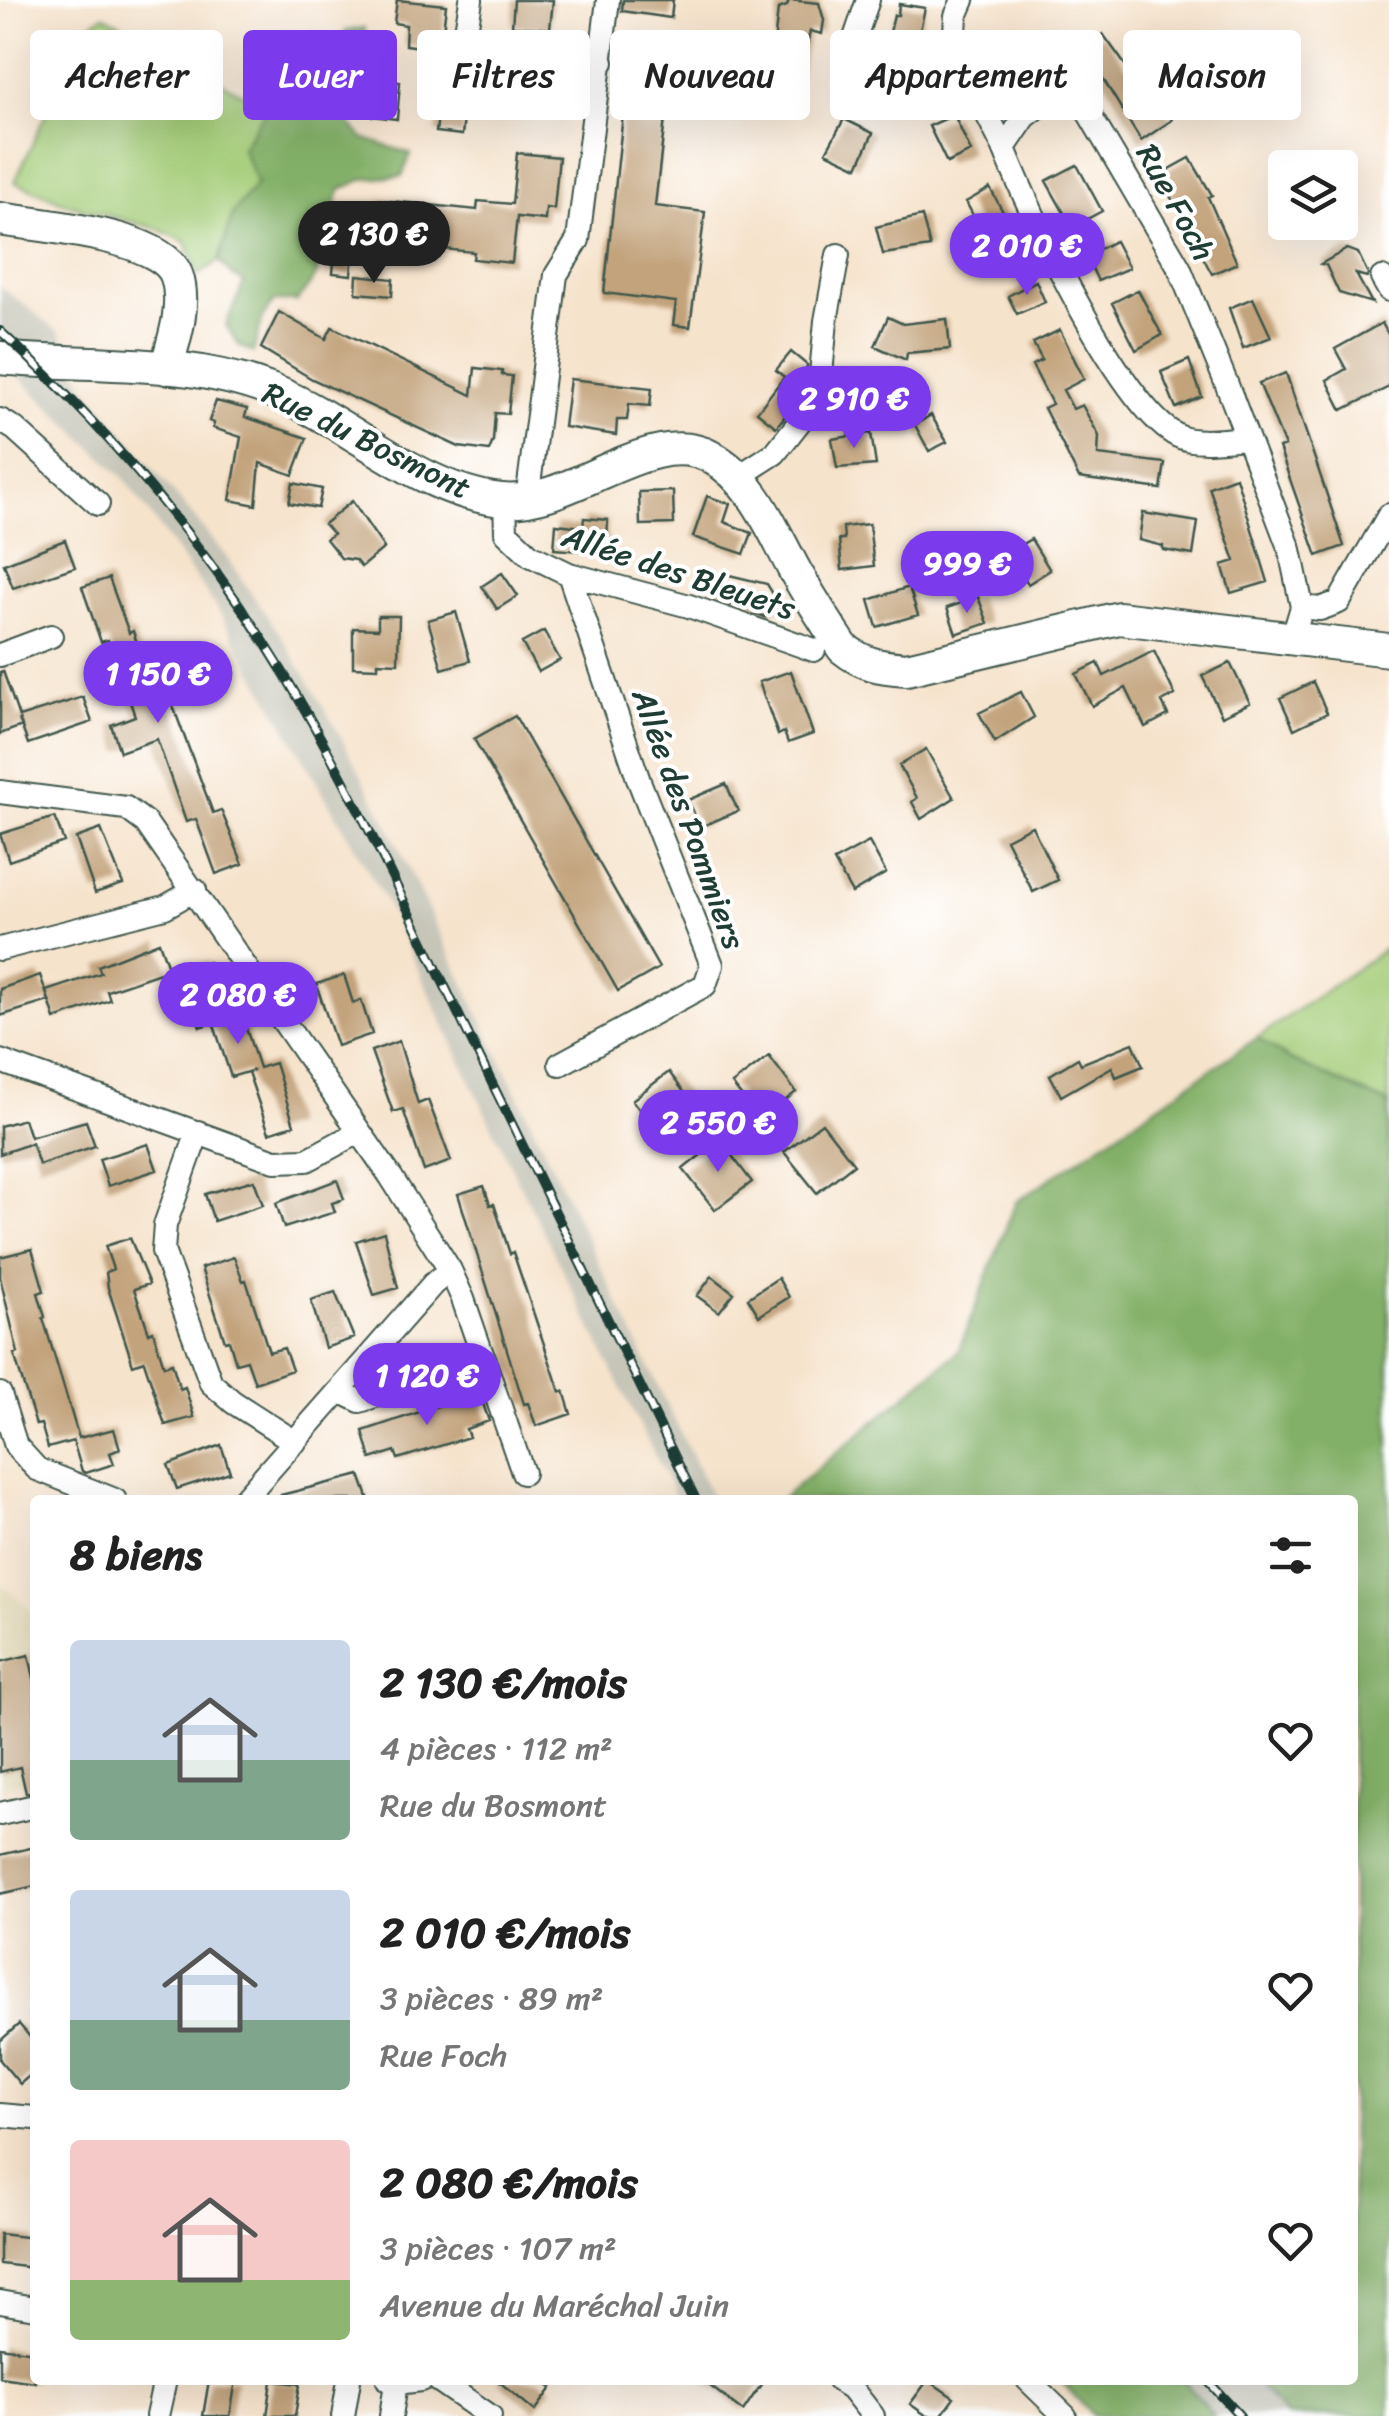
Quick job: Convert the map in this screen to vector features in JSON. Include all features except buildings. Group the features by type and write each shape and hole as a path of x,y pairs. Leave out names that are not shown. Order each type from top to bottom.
{"street":[{"path":"470,0 468,25 472,47 602,62"},
{"path":"516,500 556,274 578,240 608,0"},
{"path":"858,30 868,0"},
{"path":"956,5 954,49 1022,193 1092,327 1143,408 1180,438 1246,438"},
{"name":"Rue Foch","path":"1004,148 1025,117 1059,91 1078,95 1178,267 1290,550 1298,622"},
{"path":"0,219 119,240 163,256 178,277 179,299 176,333 166,368"},
{"path":"738,476 775,453 808,411 821,374 838,254"},
{"name":"Rue du Bosmont","path":"0,358 208,372 267,388 446,487 516,500 583,483 643,456 674,448 699,452 738,476 843,648 860,662 874,666 906,668 1119,618 1298,622 1389,650"},
{"path":"0,420 98,504"},
{"name":"Allée des Bleuets","path":"516,500 506,532 530,556 569,574 688,606 814,650"},
{"path":"1298,622 1338,602 1389,515"},
{"name":"Allée des Pommiers","path":"560,1064 705,985 712,965 639,781 569,574"},
{"path":"0,655 51,636"},
{"path":"0,792 126,808 146,822 450,1270 524,1473"},
{"path":"0,949 166,908 195,890"},
{"path":"0,1062 275,1162 307,1160 358,1132"},
{"path":"198,1132 164,1225 162,1251 212,1383 232,1402 295,1442"},
{"path":"247,1495 433,1284 450,1270"},
{"path":"340,1391 360,1401 485,1360"},
{"path":"0,1394 16,1446 37,1469 102,1495"},
{"path":"0,1814 30,1807"},
{"path":"0,2115 30,2118"},
{"path":"0,2302 30,2307"},
{"path":"157,2416 164,2385"},
{"path":"343,2416 348,2385"},
{"path":"391,2416 392,2385"},
{"path":"445,2385 490,2416"},
{"path":"846,2385 874,2416"},
{"path":"1033,2385 1065,2416"}],"shaded area":[{"path":"0,286 60,333 82,382 224,554 283,639 386,822 711,1495 675,1495 515,1175 385,900 215,605 123,477 0,359"},
{"path":"0,1582 30,1609 30,1779 0,1787"},
{"path":"1187,2385 1258,2385 1286,2416 1214,2416"}],"green space":[{"path":"104,15 130,30 84,30"},
{"path":"223,83 243,94 243,120 260,120 242,148 257,183 233,213 219,261 198,275 186,242 158,229 70,205 15,182 43,120 223,120"},
{"path":"260,120 350,120 363,138 411,154 402,176 364,179 341,189 326,228 316,276 297,301 274,301 263,317 253,352 239,346 226,325 244,282 219,261 233,213 257,183 242,148"},
{"path":"1389,946 1389,1104 1290,1060 1257,1038"},
{"path":"1257,1038 1290,1060 1389,1104 1389,2416 1286,2416 1258,2385 1358,2385 1358,1495 786,1495 958,1352 1016,1202"},
{"path":"1065,2385 1187,2385 1214,2416 1093,2416"}],"railway":[{"path":"0,331 80,409 154,492 223,581 284,674 381,854 694,1495"},
{"path":"1212,2385 1240,2416"}]}
